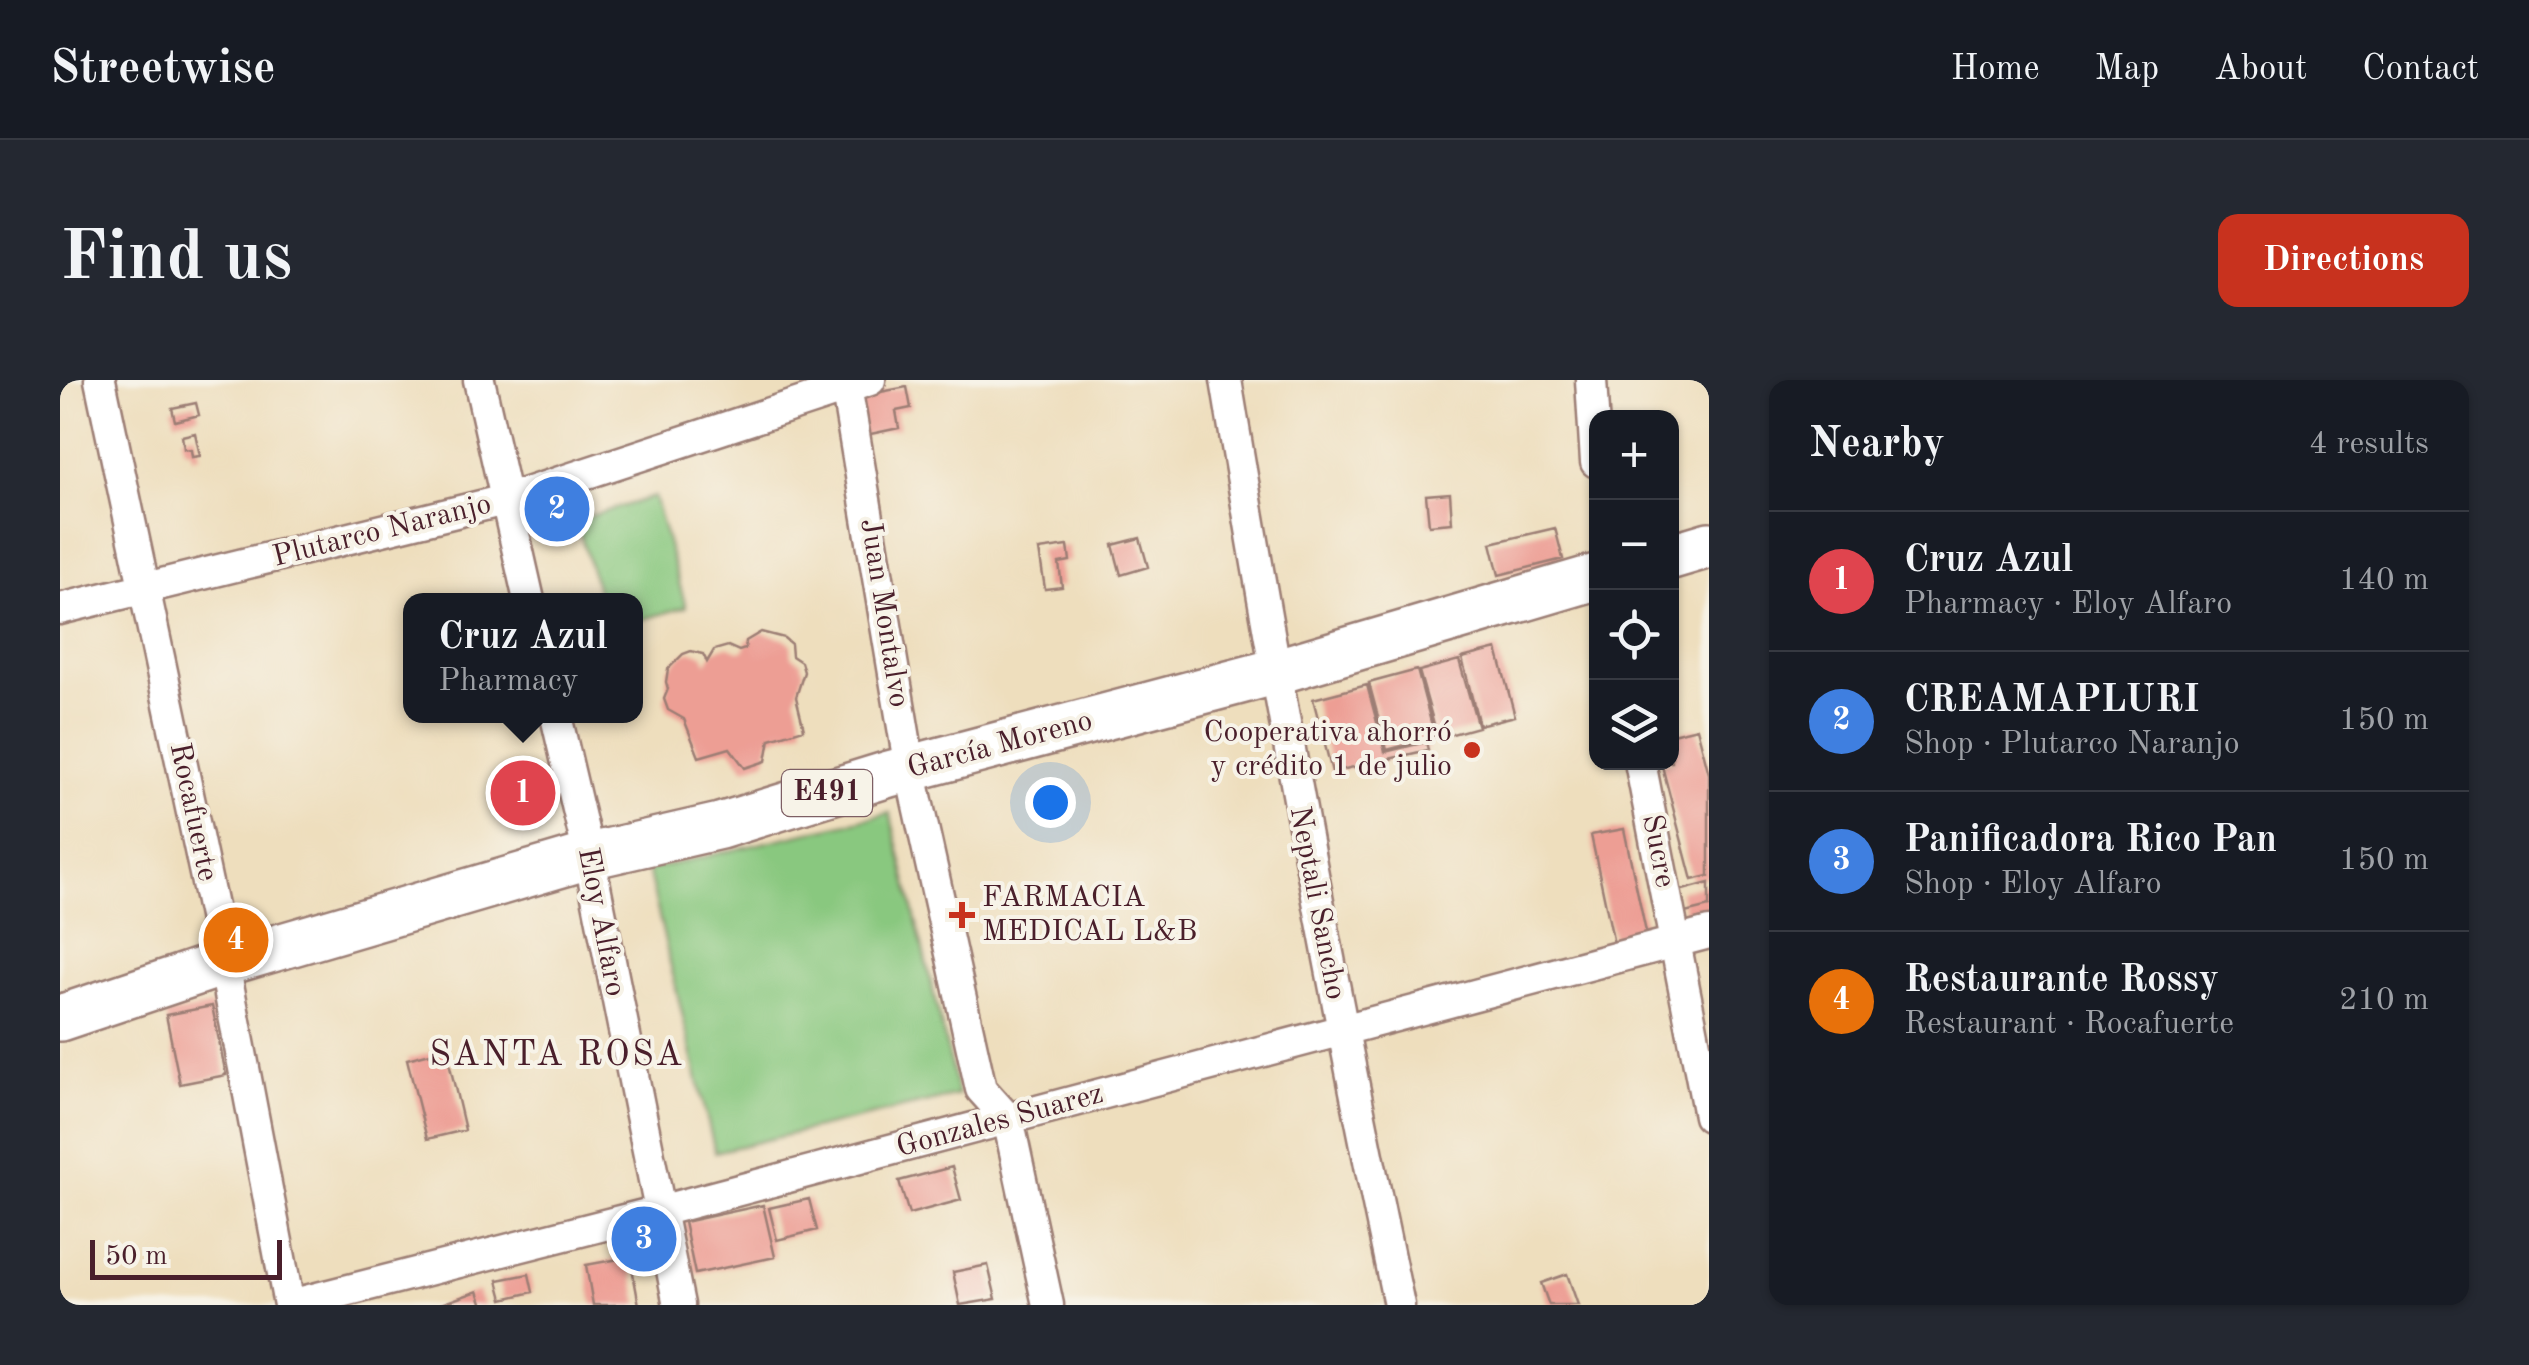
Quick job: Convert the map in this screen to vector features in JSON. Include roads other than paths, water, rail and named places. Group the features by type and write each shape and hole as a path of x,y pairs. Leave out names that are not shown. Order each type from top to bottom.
{"highway":[{"path":"1679,554 1709,546"},
{"name":"García Moreno","path":"60,1018 224,962 589,856 720,826 910,768 1274,672 1589,579"}],"street":[{"name":"Rocafuerte","path":"100,380 224,962 290,1305"},
{"path":"479,380 527,593"},
{"name":"Neptali Sancho","path":"1226,380 1274,672 1341,1031 1398,1305"},
{"path":"1591,380 1593,410"},
{"name":"Plutarco Naranjo","path":"60,609 505,500 853,382"},
{"name":"Juan Montalvo","path":"853,382 910,768 981,1089 1008,1119 1048,1305"},
{"name":"Eloy Alfaro","path":"558,723 589,856 680,1305"},
{"name":"Sucre","path":"1642,770 1709,1116"},
{"name":"Gonzales Suarez","path":"290,1305 1709,932"}],"place":[{"name":"CREAMAPLURI","path":"557,509"},
{"name":"Cooperativa ahorró y crédito 1 de julio","path":"1472,750"},
{"name":"Cruz Azul","path":"523,793"},
{"name":"FARMACIA MEDICAL L&B","path":"962,915"},
{"name":"Restaurante Rossy","path":"236,940"},
{"name":"Panificadora Rico Pan","path":"644,1239"}],"district":[{"name":"SANTA ROSA","path":"557,1055"}]}
